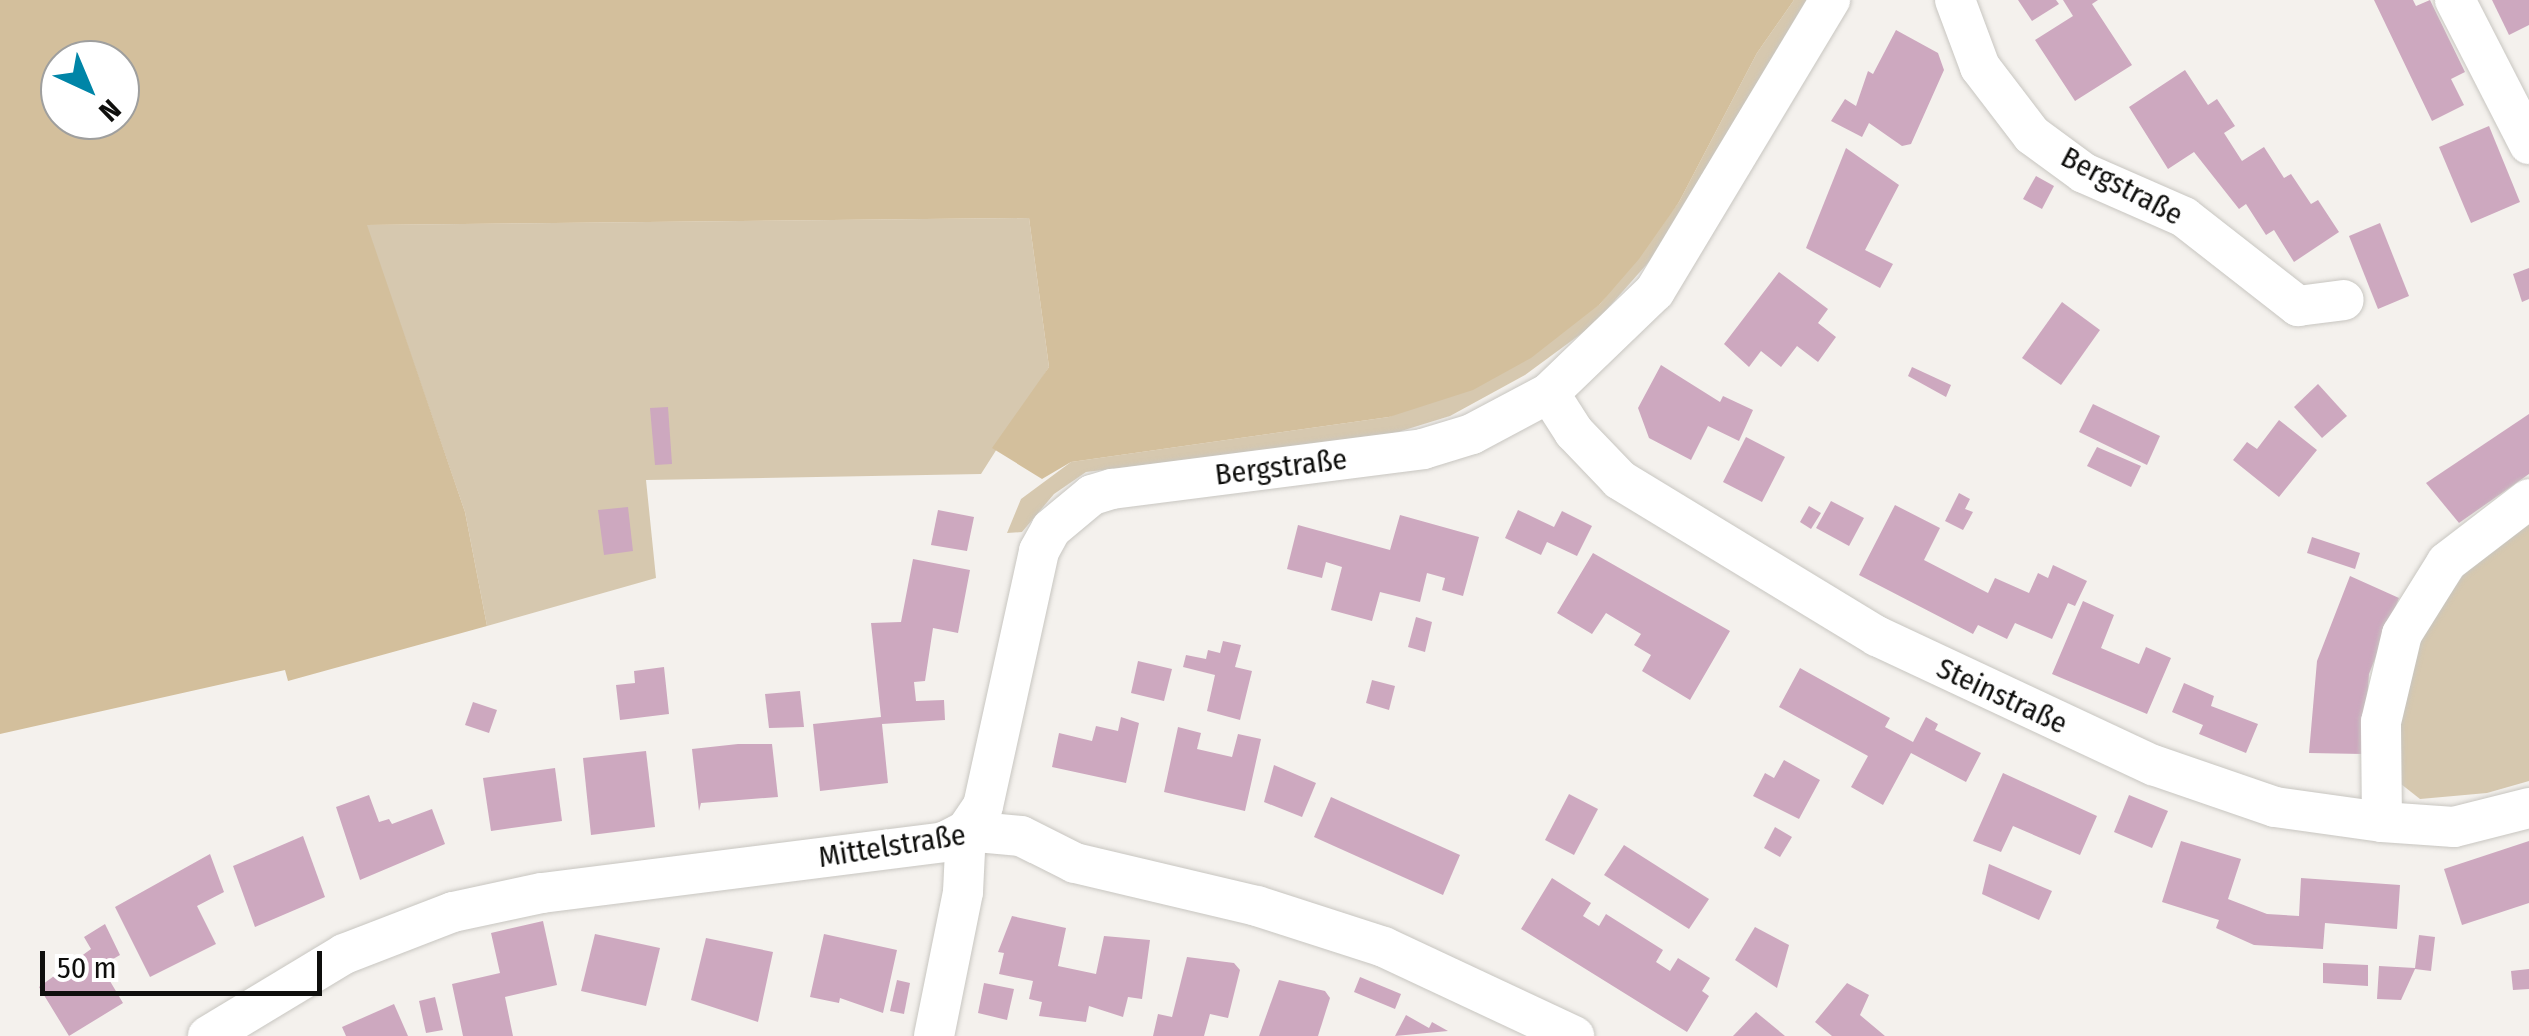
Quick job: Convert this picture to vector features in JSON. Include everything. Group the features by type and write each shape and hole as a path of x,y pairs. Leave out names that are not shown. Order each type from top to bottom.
{"street":[{"name":"Bergstraße","path":"934,1036 963,892 966,831 983,806 1038,551 1070,510 1112,490 1423,448 1472,434 1549,393 1654,291 1830,0"},
{"name":"Bergstraße","path":"1955,0 1980,67 2032,136 2084,173 2184,217 2298,306 2344,300"},
{"path":"2455,0 2529,144"},
{"name":"Steinstraße","path":"1549,393 1574,432 1620,480 1877,636 2153,765 2275,806 2382,822 2454,827 2529,808"},
{"path":"2382,822 2382,722 2402,634 2448,562 2529,499"},
{"name":"Mittelstraße","path":"208,1036 344,954 452,912 542,893 944,842 966,831 1022,836 1074,862 1258,906 1384,947 1521,1023 1574,1036"}],"shaded area":[{"path":"0,0 1794,0 1757,53 1679,202 1639,259 1600,304 1531,358 1473,390 1389,417 1071,462 1042,479 992,448 1049,367 1029,218 367,225 465,512 487,626 288,681 285,670 0,734"},
{"path":"1794,0 1807,0 1662,247 1593,325 1525,375 1450,416 1385,436 1086,472 1054,494 1022,532 1007,533 1021,499 1071,462 1389,417 1600,304 1679,202 1757,53"},
{"path":"1029,218 1049,367 981,474 646,480 656,578 487,626 465,512 366,225"},
{"path":"2529,516 2529,781 2487,793 2420,799 2401,784 2400,715 2414,648 2463,575"}],"building":[{"path":"2018,0 2056,0 2059,4 2032,21"},
{"path":"2063,0 2098,0 2092,4 2132,65 2075,101 2035,40 2073,16"},
{"path":"2374,0 2413,0 2416,6 2430,0 2465,72 2451,79 2464,105 2432,121"},
{"path":"2492,0 2529,0 2529,25 2509,35"},
{"path":"1896,30 1938,53 1944,70 1911,144 1902,146 1869,123 1862,137 1831,121 1845,99 1856,106 1868,71 1873,74"},
{"path":"2185,70 2208,105 2217,99 2235,126 2224,133 2242,161 2264,147 2284,178 2291,174 2311,204 2318,200 2339,232 2294,262 2274,230 2266,235 2246,204 2239,209 2194,152 2168,169 2129,107"},
{"path":"2489,126 2520,202 2471,223 2439,147"},
{"path":"1846,148 1899,185 1865,250 1893,264 1880,288 1806,248"},
{"path":"2036,176 2054,186 2042,209 2023,199"},
{"path":"2380,223 2409,296 2378,309 2349,236"},
{"path":"2529,268 2529,299 2522,302 2513,274"},
{"path":"1779,272 1828,309 1818,323 1836,337 1818,362 1797,346 1781,367 1761,351 1749,367 1724,344"},
{"path":"2062,302 2100,330 2061,385 2022,358"},
{"path":"1661,365 1720,402 1723,396 1753,410 1739,441 1708,426 1691,460 1649,438 1638,408"},
{"path":"1912,367 1951,385 1946,397 1908,376"},
{"path":"2318,384 2347,416 2322,438 2294,407"},
{"path":"2093,404 2160,436 2147,465 2079,432"},
{"path":"668,407 672,464 655,465 650,408"},
{"path":"2529,414 2529,474 2459,523 2426,483"},
{"path":"2279,420 2317,450 2279,497 2233,460 2247,442 2257,449"},
{"path":"1746,437 1785,457 1762,502 1723,482"},
{"path":"2097,447 2141,466 2131,487 2087,466"},
{"path":"1959,493 1970,499 1965,509 1973,512 1963,530 1945,521"},
{"path":"1831,501 1864,518 1849,546 1816,528"},
{"path":"1895,505 1940,528 1924,560 1988,593 1995,578 2029,593 2038,573 2048,578 2053,565 2087,581 2075,606 2068,603 2052,639 2015,623 2007,639 1978,625 1973,634 1859,575"},
{"path":"1809,506 1821,513 1811,529 1800,522"},
{"path":"628,507 633,551 604,555 598,510"},
{"path":"938,510 974,517 967,551 931,545"},
{"path":"1518,510 1554,527 1562,511 1592,526 1577,556 1547,542 1541,555 1505,538"},
{"path":"1400,515 1479,537 1463,596 1442,590 1445,578 1427,573 1420,602 1380,592 1372,621 1331,610 1342,567 1326,562 1322,578 1287,569 1298,525 1390,550"},
{"path":"2312,537 2360,553 2355,569 2307,553"},
{"path":"1593,553 1730,631 1690,700 1642,671 1651,655 1634,645 1641,634 1606,613 1592,634 1557,613"},
{"path":"913,559 970,570 958,633 933,628 925,681 914,682 916,701 944,700 945,720 882,724 888,783 820,791 813,724 881,717 871,623 901,622"},
{"path":"2350,576 2399,598 2369,674 2363,754 2309,753 2317,661"},
{"path":"2083,601 2114,615 2101,648 2139,664 2146,647 2171,658 2147,714 2052,674"},
{"path":"1416,617 1432,622 1425,652 1408,647"},
{"path":"1223,641 1241,645 1235,667 1252,671 1240,720 1207,711 1215,675 1183,667 1186,655 1206,659 1208,650 1220,653"},
{"path":"1138,661 1172,669 1164,701 1131,693"},
{"path":"664,667 669,714 620,720 616,685 635,683 634,671"},
{"path":"1800,668 1890,718 1885,727 1913,742 1926,717 1938,724 1935,730 1981,753 1966,782 1911,753 1883,805 1851,787 1868,756 1779,707"},
{"path":"1372,680 1395,686 1389,710 1366,703"},
{"path":"2184,683 2214,696 2211,706 2258,724 2246,753 2199,734 2203,725 2172,712"},
{"path":"800,691 804,727 769,728 765,694"},
{"path":"473,702 497,710 489,733 465,725"},
{"path":"1121,717 1139,723 1126,783 1052,767 1059,733 1092,741 1096,726 1118,731"},
{"path":"1178,727 1201,733 1197,749 1232,757 1238,734 1261,739 1245,811 1164,792"},
{"path":"772,744 778,797 701,803 699,811 692,749"},
{"path":"646,751 655,827 591,835 583,758"},
{"path":"1784,760 1820,780 1799,819 1753,796 1765,773 1774,778"},
{"path":"1274,765 1316,783 1302,817 1264,802"},
{"path":"555,768 562,821 491,831 483,778"},
{"path":"2003,773 2097,816 2080,855 2013,826 2001,852 1973,841"},
{"path":"1569,794 1598,809 1574,855 1545,840"},
{"path":"369,795 379,822 389,819 392,824 432,809 445,844 360,880 336,807"},
{"path":"2129,795 2168,811 2152,848 2114,832"},
{"path":"1331,797 1460,855 1443,895 1314,837"},
{"path":"1775,827 1792,837 1780,857 1764,848"},
{"path":"303,836 325,897 255,927 233,866"},
{"path":"2181,841 2241,859 2228,899 2267,914 2299,916 2301,878 2400,885 2397,929 2325,923 2323,949 2254,945 2216,928 2219,920 2162,902"},
{"path":"2529,841 2529,903 2462,925 2444,869"},
{"path":"1624,845 1709,899 1689,929 1604,875"},
{"path":"210,854 224,892 197,906 216,944 150,977 115,907"},
{"path":"1989,864 2052,891 2039,920 1982,894"},
{"path":"1552,878 1591,903 1583,916 1599,926 1606,914 1663,950 1656,962 1670,971 1678,958 1710,978 1702,991 1709,996 1687,1032 1521,929"},
{"path":"1012,916 1066,928 1058,966 1096,974 1104,936 1150,940 1142,999 1128,997 1123,1017 1089,1006 1086,1022 1039,1016 1042,1002 1029,999 1033,981 999,974 1004,953 998,952"},
{"path":"543,921 557,985 505,997 513,1036 463,1036 452,984 500,973 491,933"},
{"path":"105,924 120,955 101,966 123,1003 69,1036 39,987 91,949 84,937"},
{"path":"1755,927 1789,945 1777,988 1735,960"},
{"path":"595,934 660,948 646,1006 581,991"},
{"path":"824,934 897,950 883,1013 840,998 839,1003 810,997"},
{"path":"2419,935 2435,937 2431,971 2415,969 2401,1000 2377,999 2379,966 2415,968"},
{"path":"706,938 773,952 758,1022 691,1000"},
{"path":"1187,957 1234,963 1240,970 1228,1018 1210,1014 1204,1036 1153,1036 1158,1014 1172,1017"},
{"path":"2323,963 2368,965 2368,986 2323,983"},
{"path":"2529,969 2529,989 2513,990 2511,971"},
{"path":"1360,977 1401,994 1395,1009 1354,992"},
{"path":"897,980 910,983 904,1014 890,1011"},
{"path":"1279,980 1325,991 1330,998 1318,1036 1259,1036"},
{"path":"984,983 1014,989 1007,1020 978,1013"},
{"path":"1847,983 1869,995 1860,1015 1885,1036 1832,1036 1815,1022"},
{"path":"435,997 443,1030 426,1033 419,1001"},
{"path":"394,1004 408,1036 346,1036 342,1027"},
{"path":"1756,1012 1785,1036 1733,1036"},
{"path":"1406,1015 1429,1028 1432,1022 1448,1031 1395,1036"}]}
